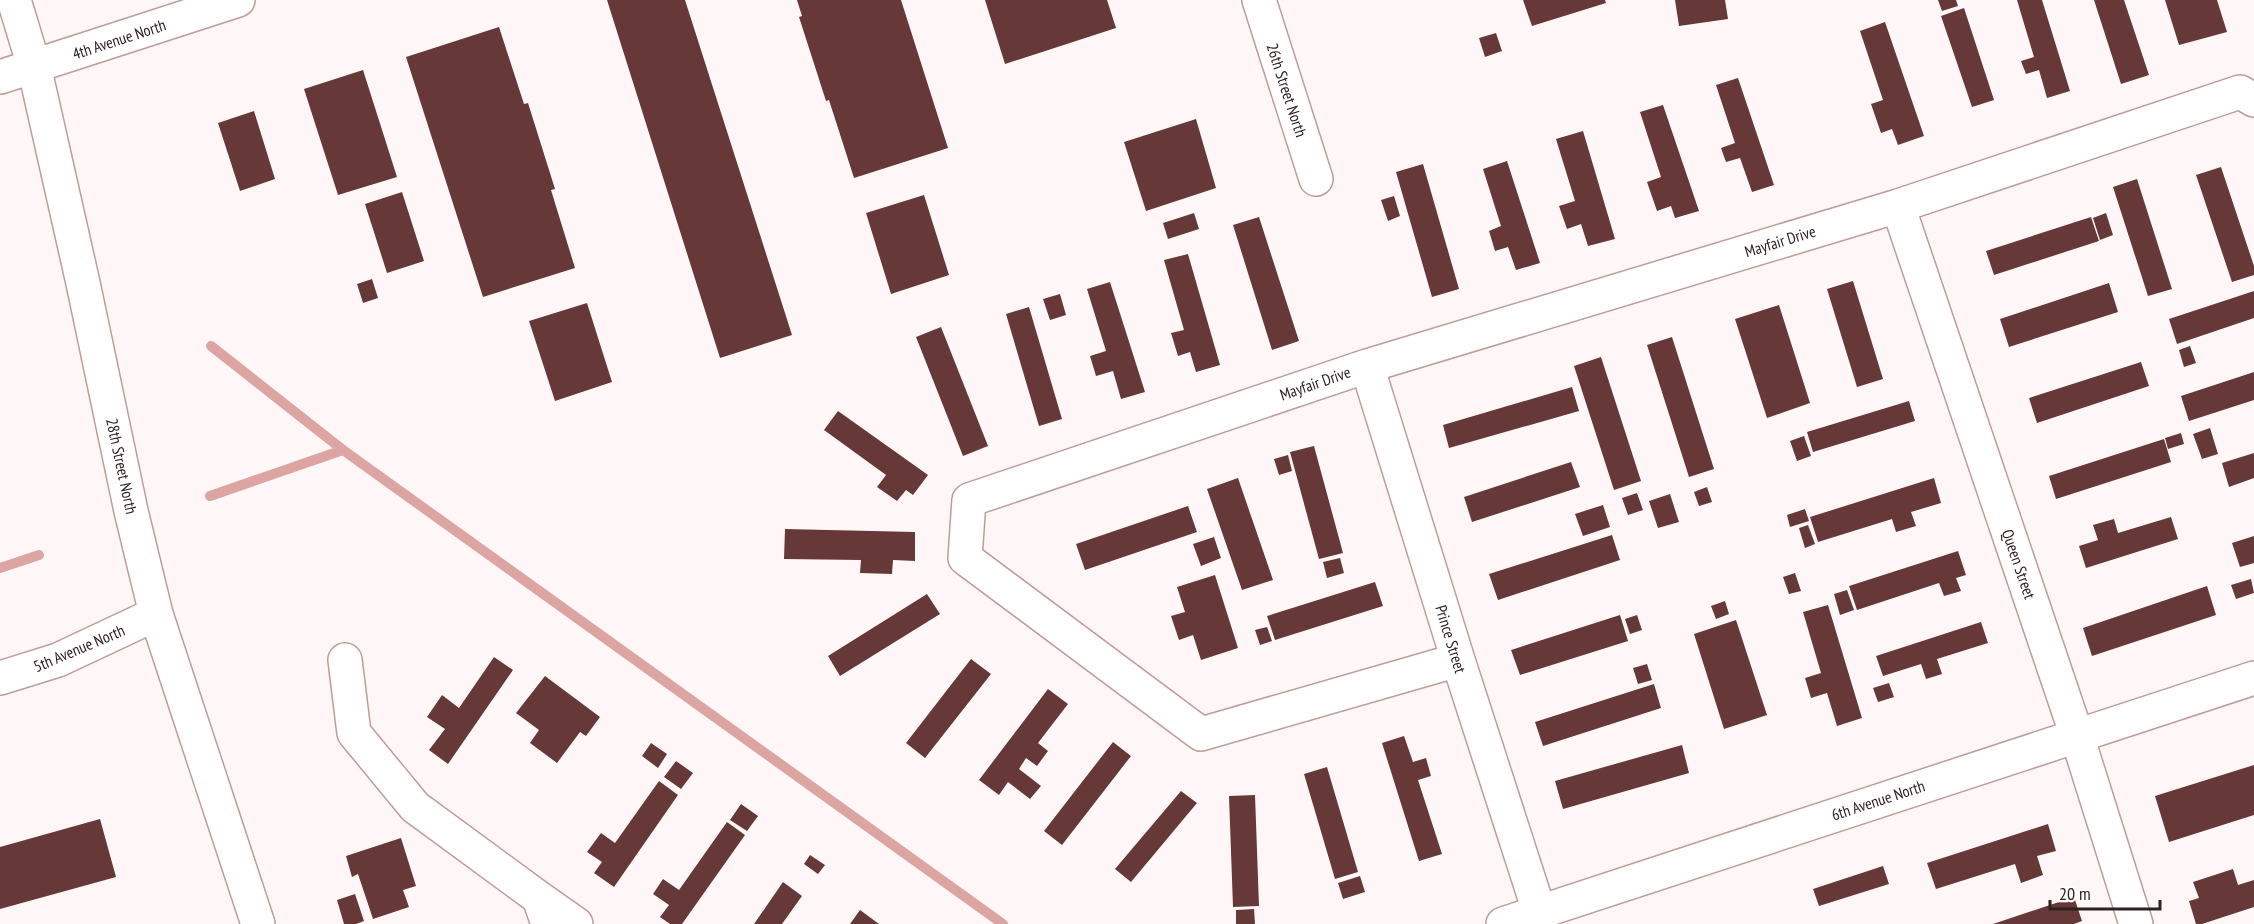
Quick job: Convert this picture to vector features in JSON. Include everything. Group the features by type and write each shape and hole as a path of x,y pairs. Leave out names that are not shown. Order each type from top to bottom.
{"street":[{"name":"28th Street North","path":"14,0 34,66 131,511 156,614 258,924"},
{"name":"4th Avenue North","path":"0,77 238,0"},
{"name":"26th Street North","path":"1259,0 1316,179"},
{"name":"Mayfair Drive","path":"1458,660 1201,734 965,558 969,500 1367,366 1898,206 2240,92 2254,100"},
{"name":"Queen Street","path":"1898,206 2077,736 2136,924"},
{"name":"Prince Street","path":"1367,366 1539,911"},
{"name":"5th Avenue North","path":"0,678 58,660 156,614"},
{"path":"345,660 354,733 415,807 543,911 576,924"},
{"name":"6th Avenue North","path":"1503,924 2254,678"}],"building":[{"path":"607,0 685,0 792,335 720,358"},
{"path":"797,0 901,0 948,148 854,178 799,17 802,16"},
{"path":"985,0 1107,0 1116,28 1005,64"},
{"path":"1523,0 1605,0 1606,3 1532,26"},
{"path":"1675,0 1725,0 1728,19 1679,26"},
{"path":"1938,0 1956,0 1958,6 1942,11"},
{"path":"2017,0 2042,0 2070,91 2047,98 2039,70 2026,74 2021,61 2034,57"},
{"path":"2094,0 2124,0 2149,75 2121,84"},
{"path":"2165,0 2217,0 2227,32 2179,45"},
{"path":"1964,8 1994,100 1972,107 1941,16"},
{"path":"1885,22 1924,136 1898,145 1892,129 1881,133 1871,104 1883,100 1860,31"},
{"path":"499,27 524,104 528,103 555,189 551,190 575,268 483,297 406,57"},
{"path":"1496,33 1502,51 1485,57 1479,38"},
{"path":"363,70 397,177 338,195 304,89"},
{"path":"1738,78 1774,185 1752,192 1740,158 1726,162 1721,148 1735,143 1716,85"},
{"path":"1663,105 1699,211 1675,218 1671,206 1657,211 1647,182 1661,177 1640,112"},
{"path":"254,111 275,179 240,191 218,123"},
{"path":"1196,119 1216,188 1146,211 1124,142"},
{"path":"1583,131 1615,239 1588,246 1581,224 1567,229 1559,206 1575,201 1556,139"},
{"path":"1507,161 1540,263 1516,270 1508,247 1495,251 1489,231 1501,226 1483,169"},
{"path":"1423,164 1459,289 1432,297 1396,172"},
{"path":"2221,167 2254,266 2254,275 2232,282 2196,175"},
{"path":"2137,179 2172,289 2148,296 2113,187"},
{"path":"402,192 424,261 387,273 365,204"},
{"path":"924,195 949,275 891,294 866,213"},
{"path":"1394,196 1400,216 1388,221 1381,200"},
{"path":"1194,213 1199,229 1168,239 1163,223"},
{"path":"2106,213 2113,235 2100,240 2093,218"},
{"path":"1259,217 1299,341 1272,350 1233,225"},
{"path":"2091,217 2099,241 1994,275 1986,251"},
{"path":"1188,254 1220,365 1196,372 1190,352 1178,356 1171,333 1184,330 1164,260"},
{"path":"372,279 378,298 363,303 357,284"},
{"path":"1853,281 1883,379 1857,387 1827,289"},
{"path":"1110,282 1145,392 1121,399 1113,371 1096,376 1090,356 1106,351 1087,289"},
{"path":"2109,283 2118,312 2009,347 2000,319"},
{"path":"2254,291 2254,318 2177,344 2169,319"},
{"path":"1060,294 1066,315 1050,320 1043,299"},
{"path":"587,303 612,382 555,401 529,321"},
{"path":"1779,305 1810,403 1767,418 1735,319"},
{"path":"1029,307 1062,419 1039,426 1006,314"},
{"path":"941,327 988,446 963,456 916,337"},
{"path":"1672,337 1714,469 1689,477 1647,345"},
{"path":"2190,346 2196,363 2184,367 2179,350"},
{"path":"1601,357 1641,481 1614,490 1574,366"},
{"path":"2141,362 2149,386 2037,423 2029,398"},
{"path":"2254,372 2254,400 2189,421 2181,396"},
{"path":"1572,387 1579,411 1449,448 1443,425"},
{"path":"1909,401 1915,421 1813,452 1807,432"},
{"path":"838,411 928,475 913,495 906,490 897,501 877,487 886,475 824,430"},
{"path":"2210,428 2218,454 2202,459 2193,434"},
{"path":"2181,433 2184,444 2168,449 2165,438"},
{"path":"1804,436 1811,456 1797,461 1790,441"},
{"path":"2164,439 2171,462 2056,499 2049,476"},
{"path":"1314,446 1343,553 1319,559 1290,452"},
{"path":"2254,453 2254,478 2229,487 2222,463"},
{"path":"1288,455 1292,471 1279,475 1274,459"},
{"path":"1571,462 1580,487 1472,522 1464,497"},
{"path":"1238,478 1273,580 1242,590 1207,489"},
{"path":"1934,478 1941,503 1911,512 1916,526 1896,532 1892,519 1818,542 1810,517"},
{"path":"1707,487 1712,502 1699,506 1694,492"},
{"path":"1637,493 1643,510 1628,515 1622,498"},
{"path":"1670,494 1679,522 1658,528 1649,501"},
{"path":"1603,505 1610,527 1583,536 1575,514"},
{"path":"1188,506 1197,532 1085,570 1076,544"},
{"path":"1805,509 1809,521 1790,527 1787,515"},
{"path":"2171,517 2178,539 2086,568 2079,546 2098,540 2093,525 2114,519 2118,533"},
{"path":"1808,525 1815,544 1805,548 1799,528"},
{"path":"785,529 915,532 915,561 893,560 892,574 860,573 861,560 784,559"},
{"path":"1612,535 1620,560 1498,600 1489,574"},
{"path":"2254,536 2254,563 2240,567 2232,543"},
{"path":"1214,537 1221,558 1201,566 1193,544"},
{"path":"1958,551 1966,575 1956,578 1961,591 1944,596 1939,583 1857,610 1849,586"},
{"path":"1340,558 1344,573 1327,578 1323,562"},
{"path":"1795,573 1801,591 1789,594 1783,577"},
{"path":"1215,575 1238,648 1201,660 1193,635 1179,640 1171,616 1185,612 1177,587"},
{"path":"2251,579 2254,593 2236,599 2231,585"},
{"path":"1375,582 1383,606 1275,640 1267,616"},
{"path":"2207,586 2216,615 2092,656 2083,628"},
{"path":"1847,590 1854,610 1840,615 1834,594"},
{"path":"927,594 940,614 840,676 828,656"},
{"path":"1725,601 1729,614 1716,619 1711,606"},
{"path":"1828,605 1862,718 1837,726 1827,693 1811,698 1805,678 1821,673 1803,612"},
{"path":"1620,615 1628,641 1520,675 1511,650"},
{"path":"1637,615 1642,630 1630,634 1625,619"},
{"path":"1736,620 1767,715 1724,729 1694,634"},
{"path":"1981,622 1988,643 1937,659 1942,674 1926,679 1921,664 1883,676 1876,656"},
{"path":"1267,627 1272,641 1260,645 1255,630"},
{"path":"494,657 513,670 448,764 429,750 445,729 427,717 442,695 459,708"},
{"path":"971,659 991,674 925,758 906,743"},
{"path":"1647,664 1652,680 1638,684 1633,668"},
{"path":"545,676 600,717 586,736 580,732 557,763 530,743 539,730 516,713"},
{"path":"1889,683 1894,697 1878,702 1873,688"},
{"path":"1654,684 1661,708 1543,746 1535,722"},
{"path":"1048,689 1068,704 1038,743 1048,751 1037,766 1026,758 1019,769 1041,786 1030,799 1008,782 999,795 979,780"},
{"path":"1404,736 1413,762 1426,758 1431,776 1418,780 1442,854 1419,861 1382,743"},
{"path":"1113,742 1131,756 1062,845 1044,831"},
{"path":"651,743 667,754 658,768 642,756"},
{"path":"1682,745 1689,773 1563,809 1555,781"},
{"path":"676,761 693,773 681,789 664,777"},
{"path":"2254,765 2254,815 2169,842 2155,796"},
{"path":"1327,767 1358,872 1335,879 1304,774"},
{"path":"659,781 678,795 614,887 594,873 602,862 587,852 601,833 615,843"},
{"path":"1181,791 1197,803 1131,882 1115,869"},
{"path":"1255,795 1259,906 1233,907 1229,796"},
{"path":"741,804 758,816 747,831 730,820"},
{"path":"100,819 116,877 0,909 0,847"},
{"path":"727,822 745,835 682,924 670,924 660,917 669,905 653,894 663,879 679,890"},
{"path":"2048,824 2056,851 2037,856 2043,875 2021,883 2015,864 1936,889 1927,863"},
{"path":"401,838 416,886 403,890 409,907 373,919 358,874 352,877 346,856"},
{"path":"810,855 825,865 818,874 804,864"},
{"path":"1883,866 1889,884 1819,906 1813,889"},
{"path":"2233,869 2238,885 2254,880 2254,907 2196,924 2189,901 2199,898 2193,882"},
{"path":"1360,876 1365,892 1343,899 1338,883"},
{"path":"783,882 802,896 782,924 754,924"},
{"path":"355,894 364,921 344,924 337,900"},
{"path":"2074,897 2082,921 2074,924 1993,924"},
{"path":"1254,909 1255,924 1236,924 1236,910"},
{"path":"860,910 879,924 850,924"}],"waterway":[{"path":"211,346 343,450 1003,924"},
{"path":"210,496 343,450"},
{"path":"0,568 39,555"}]}
